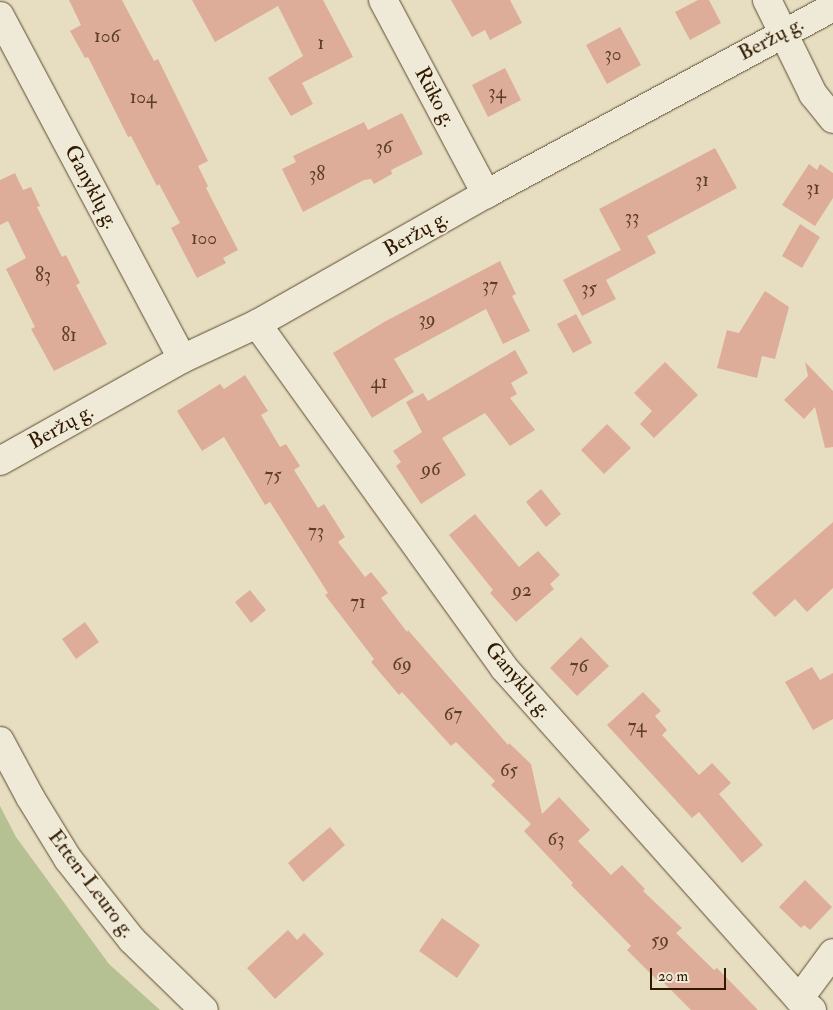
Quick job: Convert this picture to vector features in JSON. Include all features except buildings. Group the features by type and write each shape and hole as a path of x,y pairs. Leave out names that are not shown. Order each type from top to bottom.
{"street":[{"name":"Rūko g.","path":"383,0 486,194"},
{"path":"767,0 813,94 833,119"},
{"name":"Beržų g.","path":"0,461 182,359 257,324 486,194 833,7"},
{"name":"Ganyklų g.","path":"0,16 182,359"},
{"name":"Ganyklų g.","path":"257,324 504,668 805,1004"},
{"name":"Etten-Leuro g.","path":"0,741 30,797 68,859 132,940 204,1010"},
{"path":"805,1004 833,953"}],"green space":[{"path":"0,806 16,837 109,964 160,1010 0,1010"}]}
